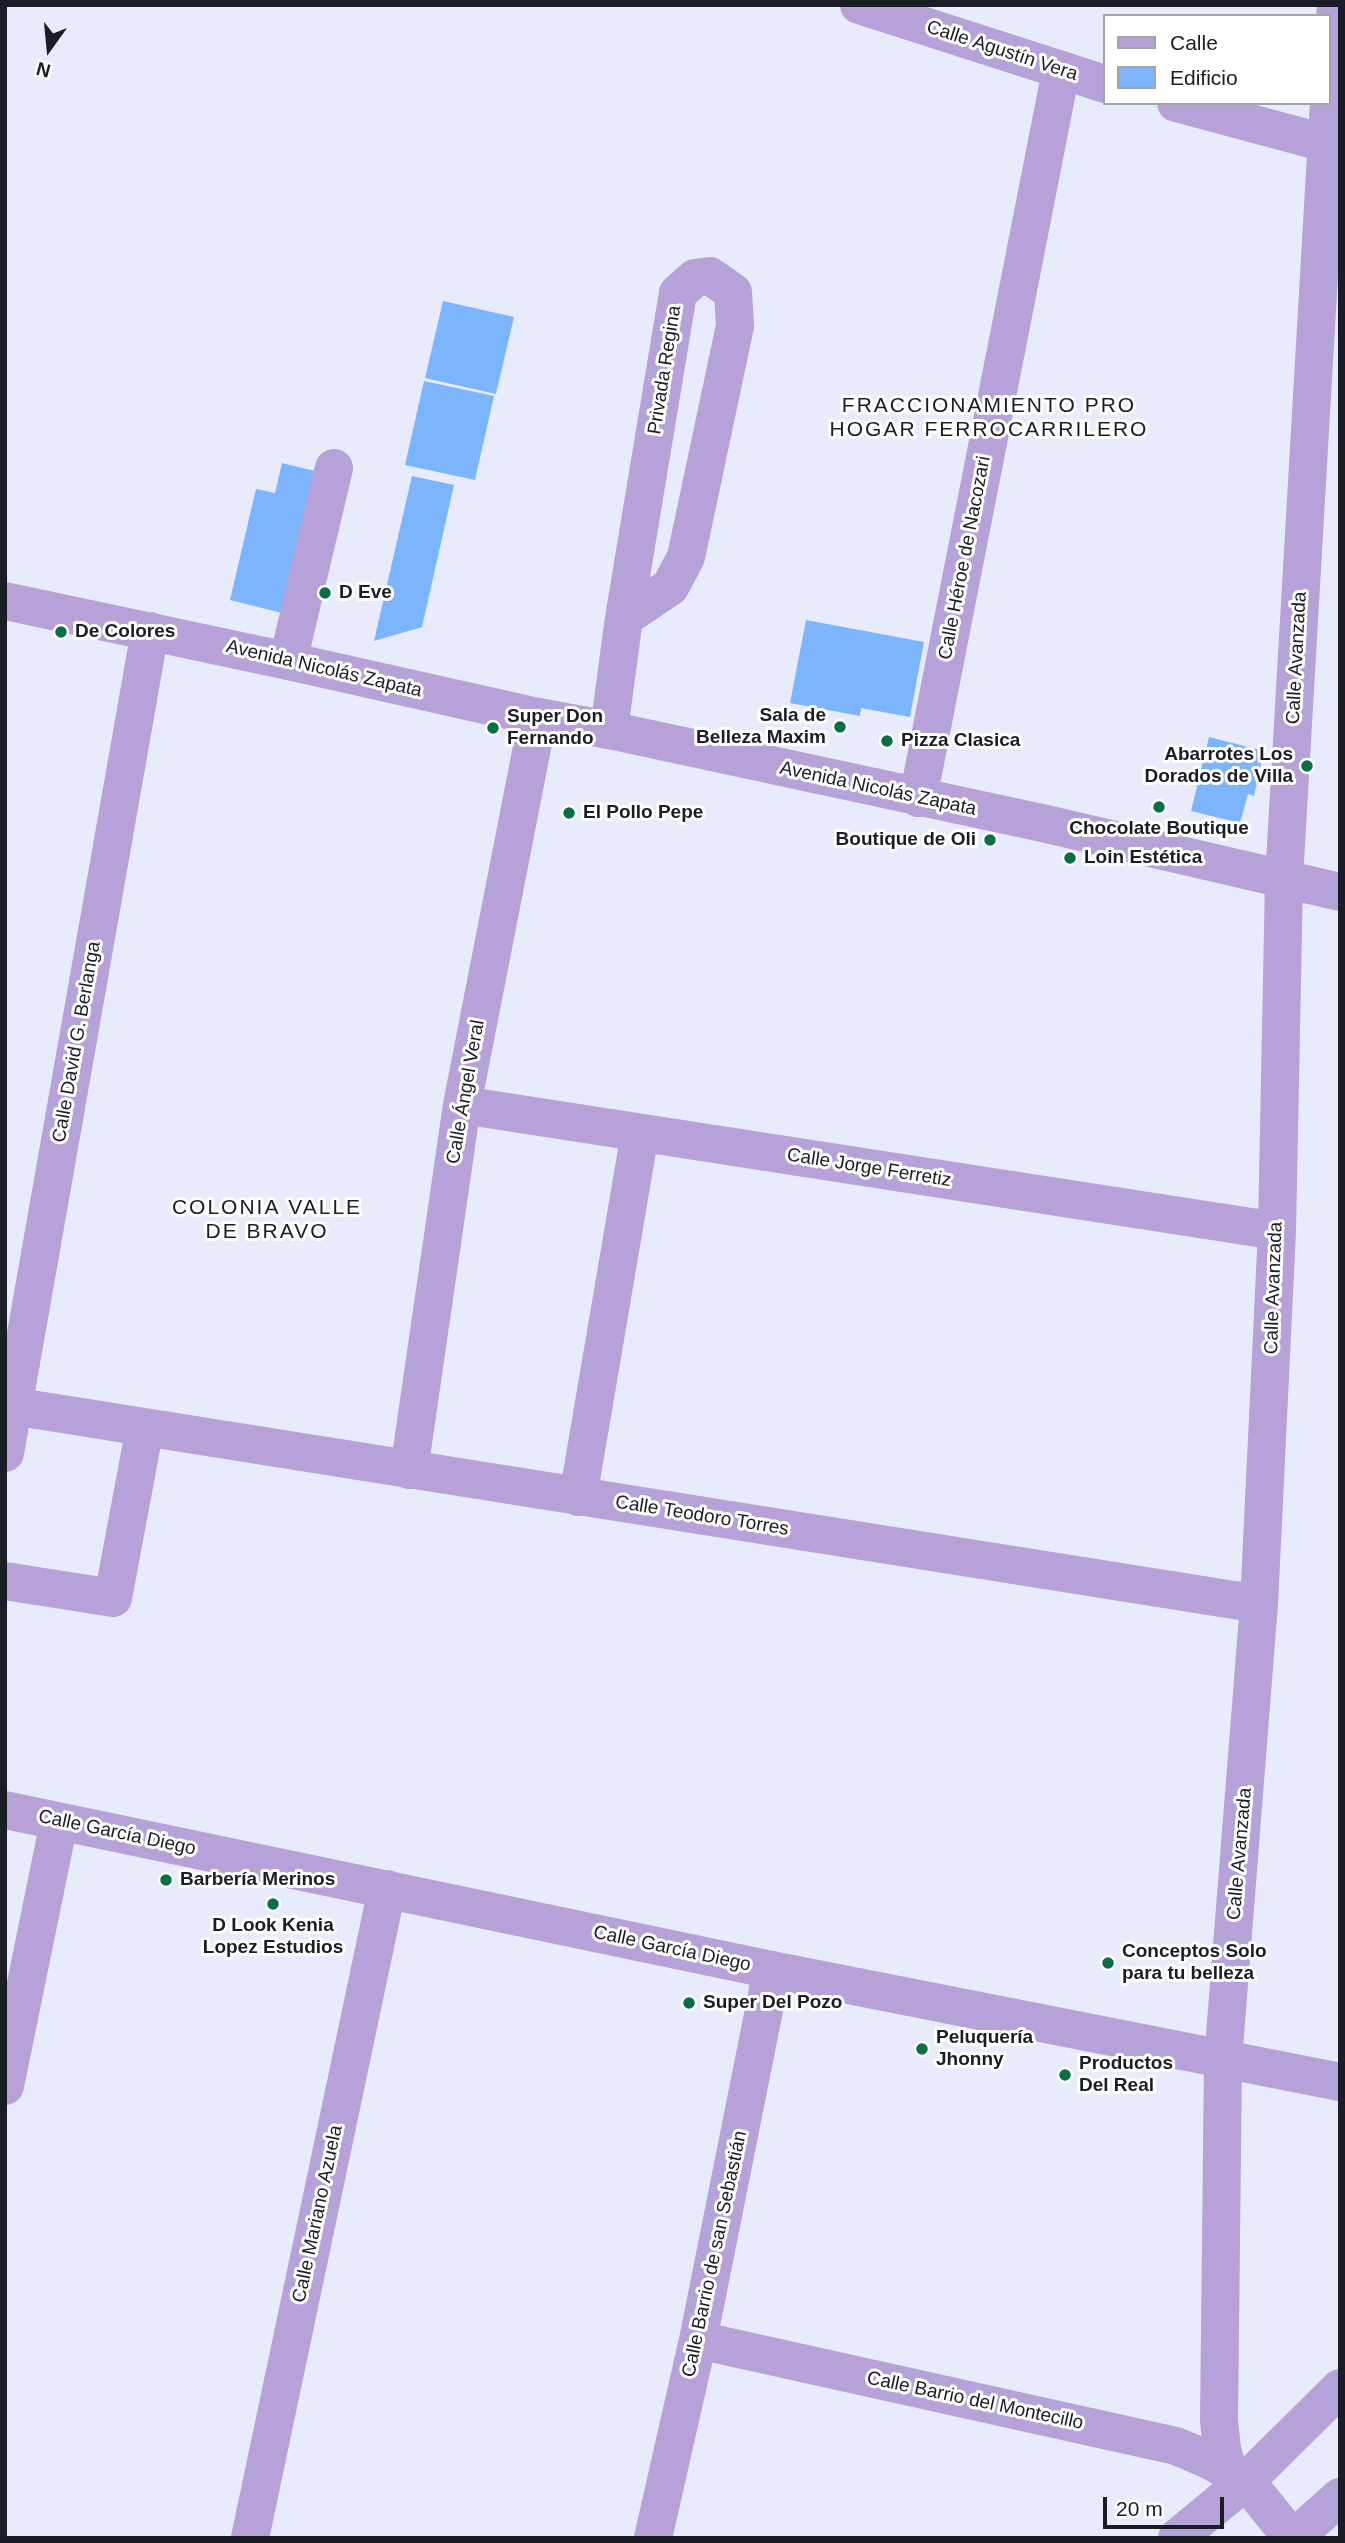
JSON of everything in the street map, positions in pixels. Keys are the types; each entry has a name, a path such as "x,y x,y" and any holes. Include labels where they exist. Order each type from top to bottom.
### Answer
{"street":[{"name":"Calle Agustín Vera","path":"859,5 1104,83"},
{"name":"Calle Avanzada","path":"1331,74 1336,5"},
{"name":"Calle Héroe de Nacozari","path":"918,798 1061,71"},
{"path":"1183,105 1333,146"},
{"name":"Calle Avanzada","path":"1237,2476 1222,2449 1219,2421 1223,2060 1259,1604 1277,1231 1284,879 1333,146 1329,105"},
{"name":"Privada Regina","path":"609,730 624,618 678,293 695,278 710,276 733,292 735,326 686,557 670,587 624,618"},
{"path":"288,661 334,468"},
{"name":"Avenida Nicolás Zapata","path":"5,601 538,718 609,730 1042,823 1340,892"},
{"name":"Calle David G. Berlanga","path":"5,1453 150,631"},
{"name":"Calle Ángel Veral","path":"409,1470 462,1105 538,718"},
{"name":"Calle Jorge Ferretiz","path":"462,1105 1277,1231"},
{"path":"578,1497 640,1133"},
{"name":"Calle Teodoro Torres","path":"12,1406 1259,1604"},
{"path":"5,1581 113,1598 145,1427"},
{"name":"Calle García Diego","path":"5,1810 772,1970 1340,2082"},
{"path":"5,2086 59,1822"},
{"name":"Calle Mariano Azuela","path":"250,2538 387,1889"},
{"name":"Calle Barrio de san Sebastián","path":"653,2538 698,2340 772,1970"},
{"name":"Calle Barrio del Montecillo","path":"698,2340 1176,2446 1237,2476"},
{"path":"1177,2538 1237,2476 1340,2388"},
{"path":"1237,2476 1293,2538 1340,2497"}],"building":[{"path":"443,301 514,317 496,394 425,378"},
{"path":"424,381 494,396 475,480 405,465"},
{"path":"282,463 319,472 286,614 230,600 256,489 275,493"},
{"path":"412,476 454,485 422,627 374,641"},
{"path":"806,620 924,642 910,717 861,708 860,716 790,703"},
{"path":"1209,737 1264,751 1254,796 1248,794 1240,823 1191,811"}],"place":[{"name":"D Eve","path":"325,593"},
{"name":"De Colores","path":"61,632"},
{"name":"Sala de Belleza Maxim","path":"840,727"},
{"name":"Super Don Fernando","path":"493,728"},
{"name":"Pizza Clasica","path":"887,741"},
{"name":"Abarrotes Los Dorados de Villa","path":"1307,766"},
{"name":"Chocolate Boutique","path":"1159,807"},
{"name":"El Pollo Pepe","path":"569,813"},
{"name":"Boutique de Oli","path":"990,840"},
{"name":"Loin Estética","path":"1070,858"},
{"name":"Barbería Merinos","path":"166,1880"},
{"name":"D Look Kenia Lopez Estudios","path":"273,1904"},
{"name":"Conceptos Solo para tu belleza","path":"1108,1963"},
{"name":"Super Del Pozo","path":"689,2003"},
{"name":"Peluquería Jhonny","path":"922,2049"},
{"name":"Productos Del Real","path":"1065,2075"}],"district":[{"name":"FRACCIONAMIENTO PRO HOGAR FERROCARRILERO","path":"989,418"},
{"name":"COLONIA VALLE DE BRAVO","path":"267,1220"}]}
